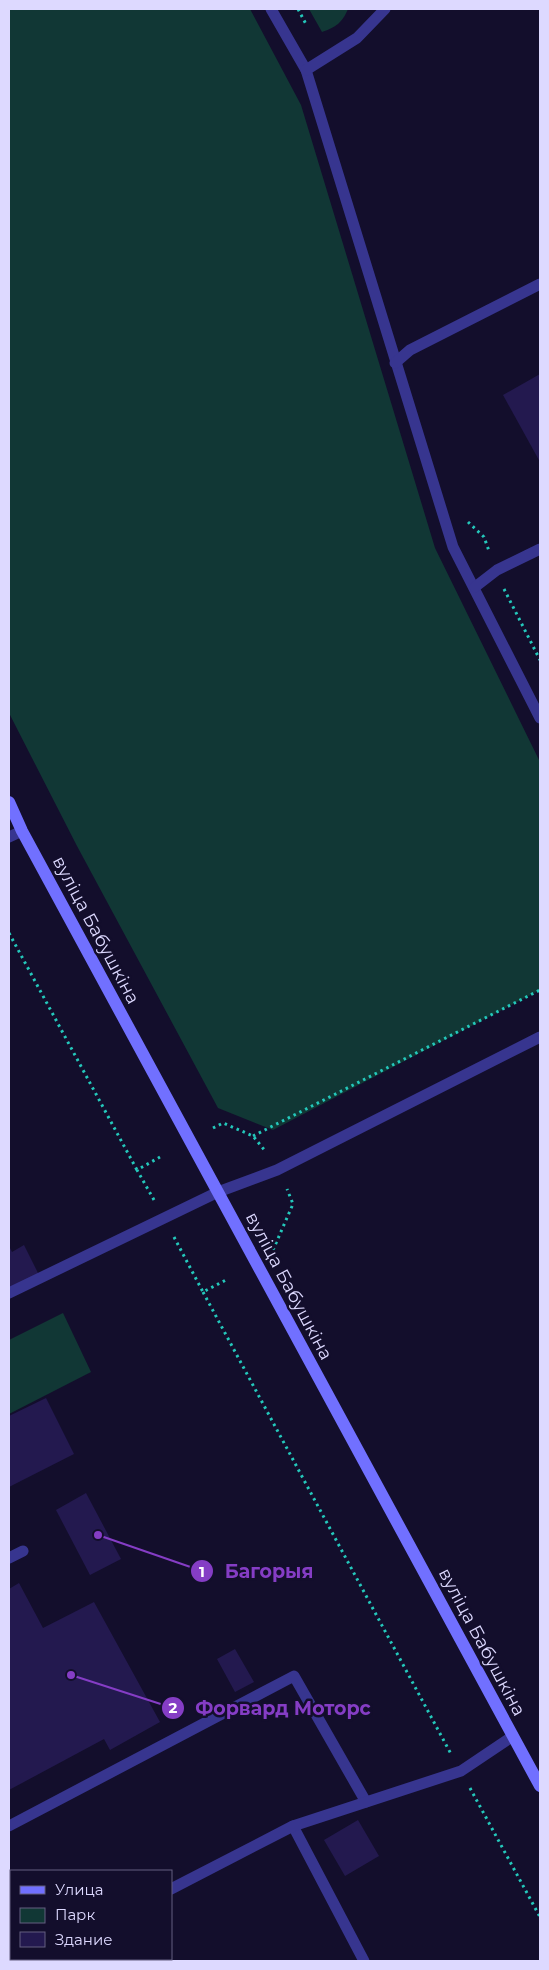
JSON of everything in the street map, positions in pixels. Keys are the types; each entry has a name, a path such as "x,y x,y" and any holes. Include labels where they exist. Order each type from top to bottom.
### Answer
{"street":[{"name":"вуліца Бабушкіна","path":"9,802 22,831 540,1786"}],"lane":[{"path":"271,9 306,70 453,547 540,718"},
{"path":"306,70 357,38 385,9"},
{"path":"395,363 410,350 540,284"},
{"path":"474,587 497,570 540,549"},
{"path":"9,837 22,831"},
{"path":"9,1293 218,1192 277,1170 540,1036"},
{"path":"9,1558 23,1551"},
{"path":"9,1826 294,1676 366,1802"},
{"path":"172,1888 293,1826 461,1771 513,1736"},
{"path":"293,1826 364,1961"}],"path":[{"path":"9,933 136,1170"},
{"path":"253,1136 540,990"},
{"path":"213,1128 223,1123 253,1136 269,1155"},
{"path":"273,1250 294,1204 287,1189"},
{"path":"203,1292 540,1916"}],"green space":[{"path":"9,9 250,9 301,105 435,548 540,762 540,990 273,1130 218,1108 77,846 9,713"},
{"path":"309,9 348,9 338,24 322,32"},
{"path":"63,1313 91,1372 9,1414 9,1340"}],"building":[{"path":"540,374 540,462 503,395"},
{"path":"24,1245 39,1275 9,1290 9,1246 12,1252"},
{"path":"46,1398 74,1454 9,1487 9,1416"},
{"path":"86,1493 121,1559 90,1575 56,1510"},
{"path":"19,1583 43,1628 94,1602 160,1722 110,1750 104,1739 9,1790 9,1589"},
{"path":"235,1649 254,1682 235,1692 217,1659"},
{"path":"358,1820 379,1856 345,1876 324,1840"},
{"path":"158,1960 159,1961 105,1961"}],"place":[{"name":"Багорыя","path":"98,1535"},
{"name":"Форвард Моторс","path":"71,1675"}]}
